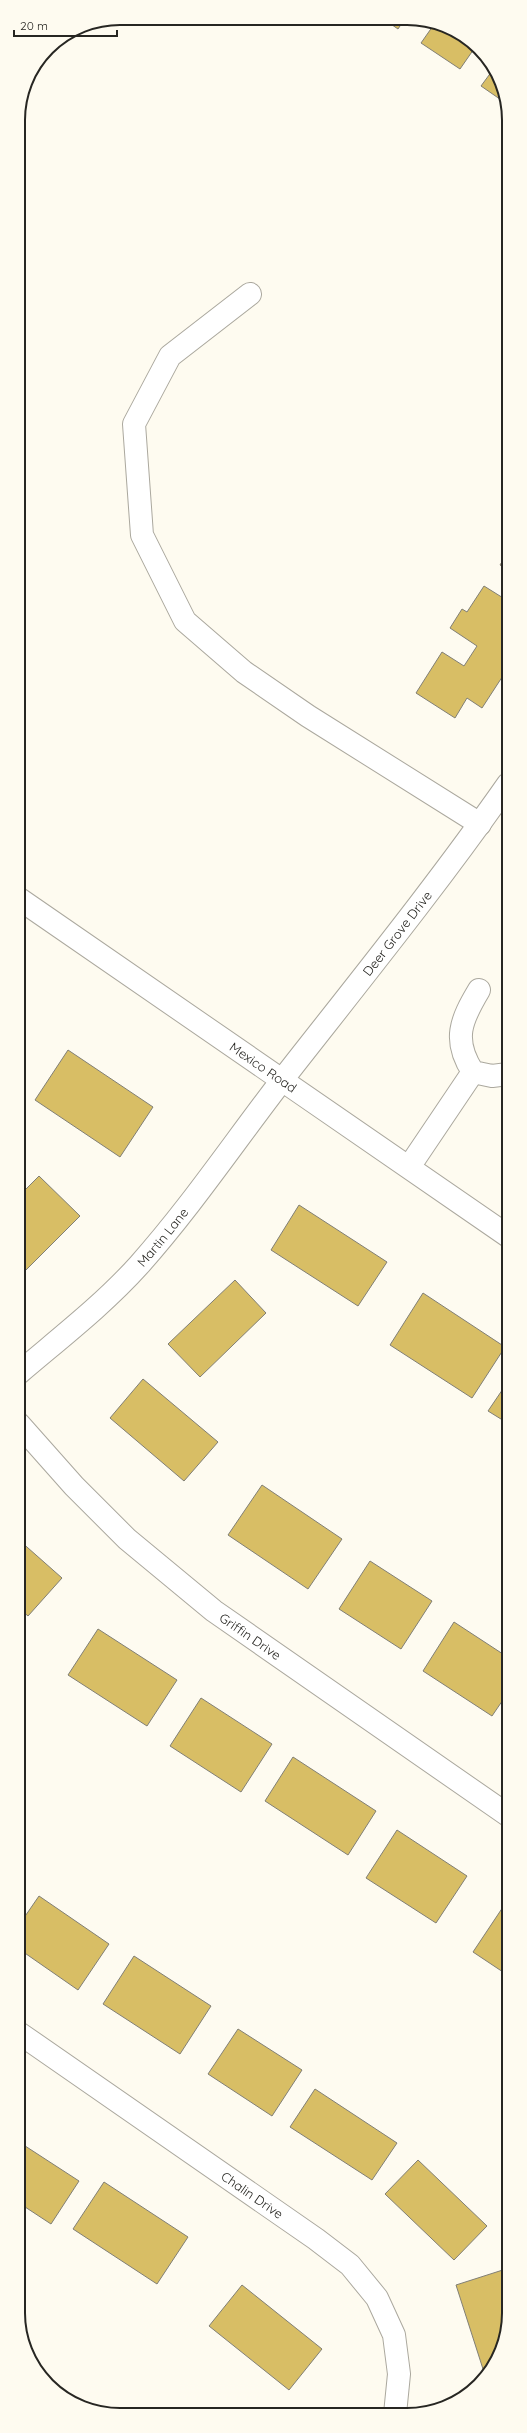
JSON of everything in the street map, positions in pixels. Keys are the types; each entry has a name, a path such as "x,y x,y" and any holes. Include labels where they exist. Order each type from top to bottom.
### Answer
{"street":[{"path":"250,294 170,356 134,424 142,535 185,621 244,672 308,716 480,824"},
{"name":"Deer Grove Drive","path":"283,1079 456,859 502,793"},
{"name":"Mexico Road","path":"25,903 283,1079 502,1232"},
{"path":"473,1072 461,1048 461,1031 464,1014 479,990"},
{"path":"473,1072 492,1076 502,1075"},
{"path":"409,1167 473,1072"},
{"name":"Martin Lane","path":"25,1368 100,1305 138,1266 184,1211 283,1079"},
{"name":"Griffin Drive","path":"25,1431 74,1486 127,1539 208,1606 502,1811"},
{"name":"Chalin Drive","path":"25,2037 316,2239 350,2265 377,2298 394,2335 399,2374 396,2408"}],"building":[{"path":"392,25 401,25 398,29"},
{"path":"431,28 443,32 460,41 472,51 460,69 421,43"},
{"path":"490,74 499,99 481,86"},
{"path":"484,586 502,597 502,677 482,708 467,698 455,718 416,693 442,652 464,666 477,646 450,628 462,609 467,612"},
{"path":"68,1050 153,1107 120,1157 35,1100"},
{"path":"39,1176 80,1216 25,1271 25,1190"},
{"path":"299,1205 387,1262 358,1306 271,1250"},
{"path":"235,1280 266,1313 200,1377 168,1344"},
{"path":"423,1293 502,1345 502,1352 472,1398 390,1345"},
{"path":"143,1379 218,1442 184,1481 110,1418"},
{"path":"502,1390 502,1420 488,1411"},
{"path":"262,1485 342,1539 308,1589 228,1535"},
{"path":"25,1545 62,1578 28,1616 25,1613"},
{"path":"370,1561 432,1601 401,1649 339,1609"},
{"path":"454,1622 502,1653 502,1701 492,1716 423,1671"},
{"path":"98,1629 177,1680 147,1726 68,1675"},
{"path":"201,1698 272,1744 241,1792 170,1746"},
{"path":"293,1757 376,1811 348,1855 265,1801"},
{"path":"397,1830 467,1876 436,1923 366,1878"},
{"path":"39,1896 109,1944 78,1990 25,1953 25,1916"},
{"path":"502,1908 502,1971 473,1952"},
{"path":"134,1956 211,2006 180,2054 103,2004"},
{"path":"238,2029 302,2070 272,2116 208,2074"},
{"path":"315,2089 397,2143 372,2180 290,2127"},
{"path":"25,2146 79,2181 51,2224 25,2207"},
{"path":"418,2160 487,2226 454,2260 385,2194"},
{"path":"104,2182 188,2237 157,2284 73,2229"},
{"path":"502,2270 502,2319 499,2337 495,2349 484,2369 483,2369 456,2285"},
{"path":"242,2285 322,2349 289,2390 209,2326"}]}
